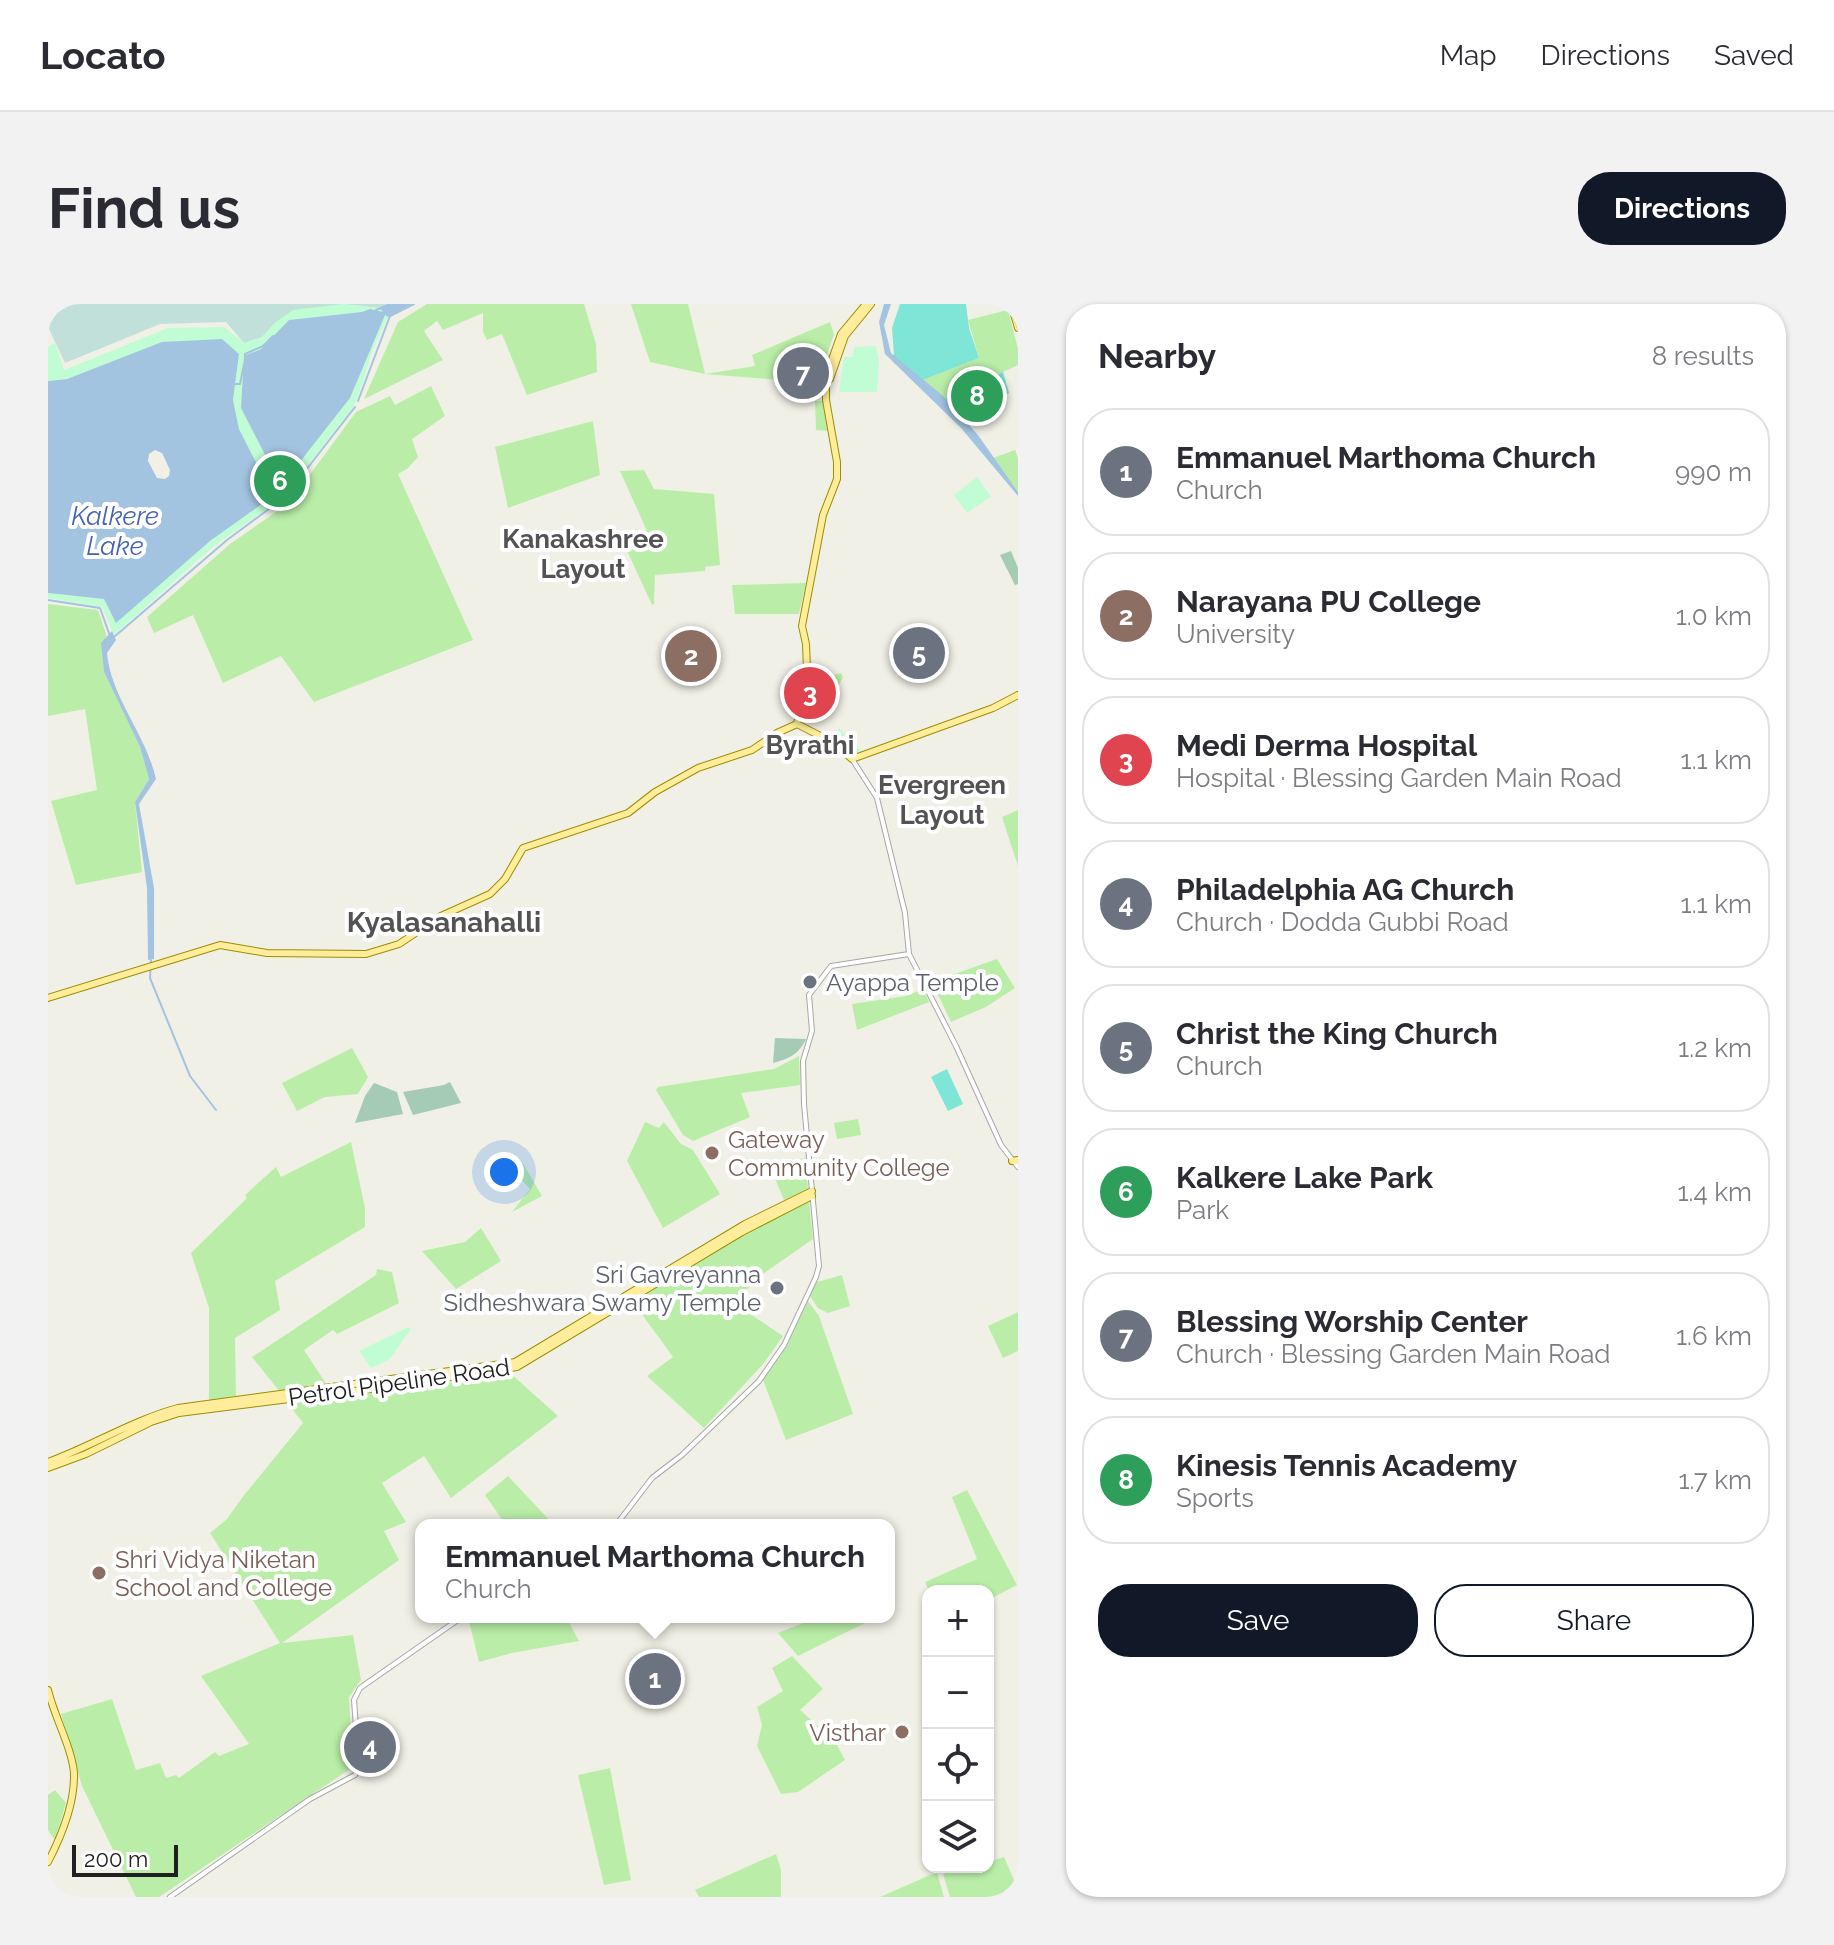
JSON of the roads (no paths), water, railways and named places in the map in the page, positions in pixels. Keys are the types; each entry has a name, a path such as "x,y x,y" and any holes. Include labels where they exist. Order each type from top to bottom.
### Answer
{"main road":[{"path":"797,724 807,669 802,626 823,515 837,479 826,382 830,379 845,336 869,304"},
{"path":"1013,304 1018,313"},
{"path":"1013,304 1018,328"},
{"path":"797,724 834,743 852,759 993,708 1018,695"},
{"path":"48,998 220,945 267,953 366,954 382,951 414,936 441,916 490,894 505,879 523,848 628,813 655,792 701,767 752,750 797,724"},
{"name":"Petrol Pipeline Road","path":"48,1465 172,1409 306,1394 511,1363 677,1269 760,1216 812,1194"},
{"path":"48,1690 74,1771 63,1829 48,1862"}],"street":[{"path":"852,759 877,798 905,913 909,954 960,1052 997,1137 1018,1167"},
{"path":"621,1519 652,1478 682,1455 759,1381 784,1345 819,1266 803,1061 812,1031 809,995 831,966 909,954"},
{"path":"170,1897 310,1799 355,1775 359,1768 354,1700 360,1688 453,1623"}],"water":[{"path":"392,304 412,304 388,317 385,315 350,398 281,486 241,408 244,356 261,349 289,320 370,309 383,312 379,308"},
{"path":"884,304 891,304 884,325 891,353 942,395 978,435 1018,496 961,428 885,354 879,322"},
{"name":"Kalkere Lake","path":"222,339 239,354 233,400 239,429 273,496 210,541 116,623 104,599 48,593 48,381 67,379 162,342","holes":["155,450 162,453 170,470 165,479 157,478 148,461 149,454"]},
{"path":"112,631 116,640 107,653 110,669 156,779 139,804 154,888 154,959 148,960 147,888 135,802 149,779 140,747 104,672 101,643"}],"waterway":[{"path":"376,310 390,304"},
{"path":"358,401 390,316 414,304"},
{"path":"245,358 245,354 263,346 273,336"},
{"path":"235,384 240,384 244,364"},
{"path":"114,637 227,540 285,497 355,407"},
{"path":"48,600 100,608 110,636"},
{"path":"151,960 150,978 190,1076 216,1110"}],"place":[{"name":"Blessing Worship Center","path":"803,373"},
{"name":"Kinesis Tennis Academy","path":"977,396"},
{"name":"Kalkere Lake Park","path":"280,481"},
{"name":"Christ the King Church","path":"919,653"},
{"name":"Narayana PU College","path":"691,656"},
{"name":"Medi Derma Hospital","path":"810,693"},
{"name":"Ayappa Temple","path":"810,982"},
{"name":"Gateway Community College","path":"712,1153"},
{"name":"Sri Gavreyanna Sidheshwara Swamy Temple","path":"777,1288"},
{"name":"Shri Vidya Niketan School and College","path":"99,1573"},
{"name":"Emmanuel Marthoma Church","path":"655,1679"},
{"name":"Visthar","path":"902,1732"},
{"name":"Philadelphia AG Church","path":"370,1747"}],"district":[{"name":"Kanakashree Layout","path":"583,554"},
{"name":"Byrathi","path":"810,745"},
{"name":"Evergreen Layout","path":"942,800"},
{"name":"Kyalasanahalli","path":"444,922"}]}
